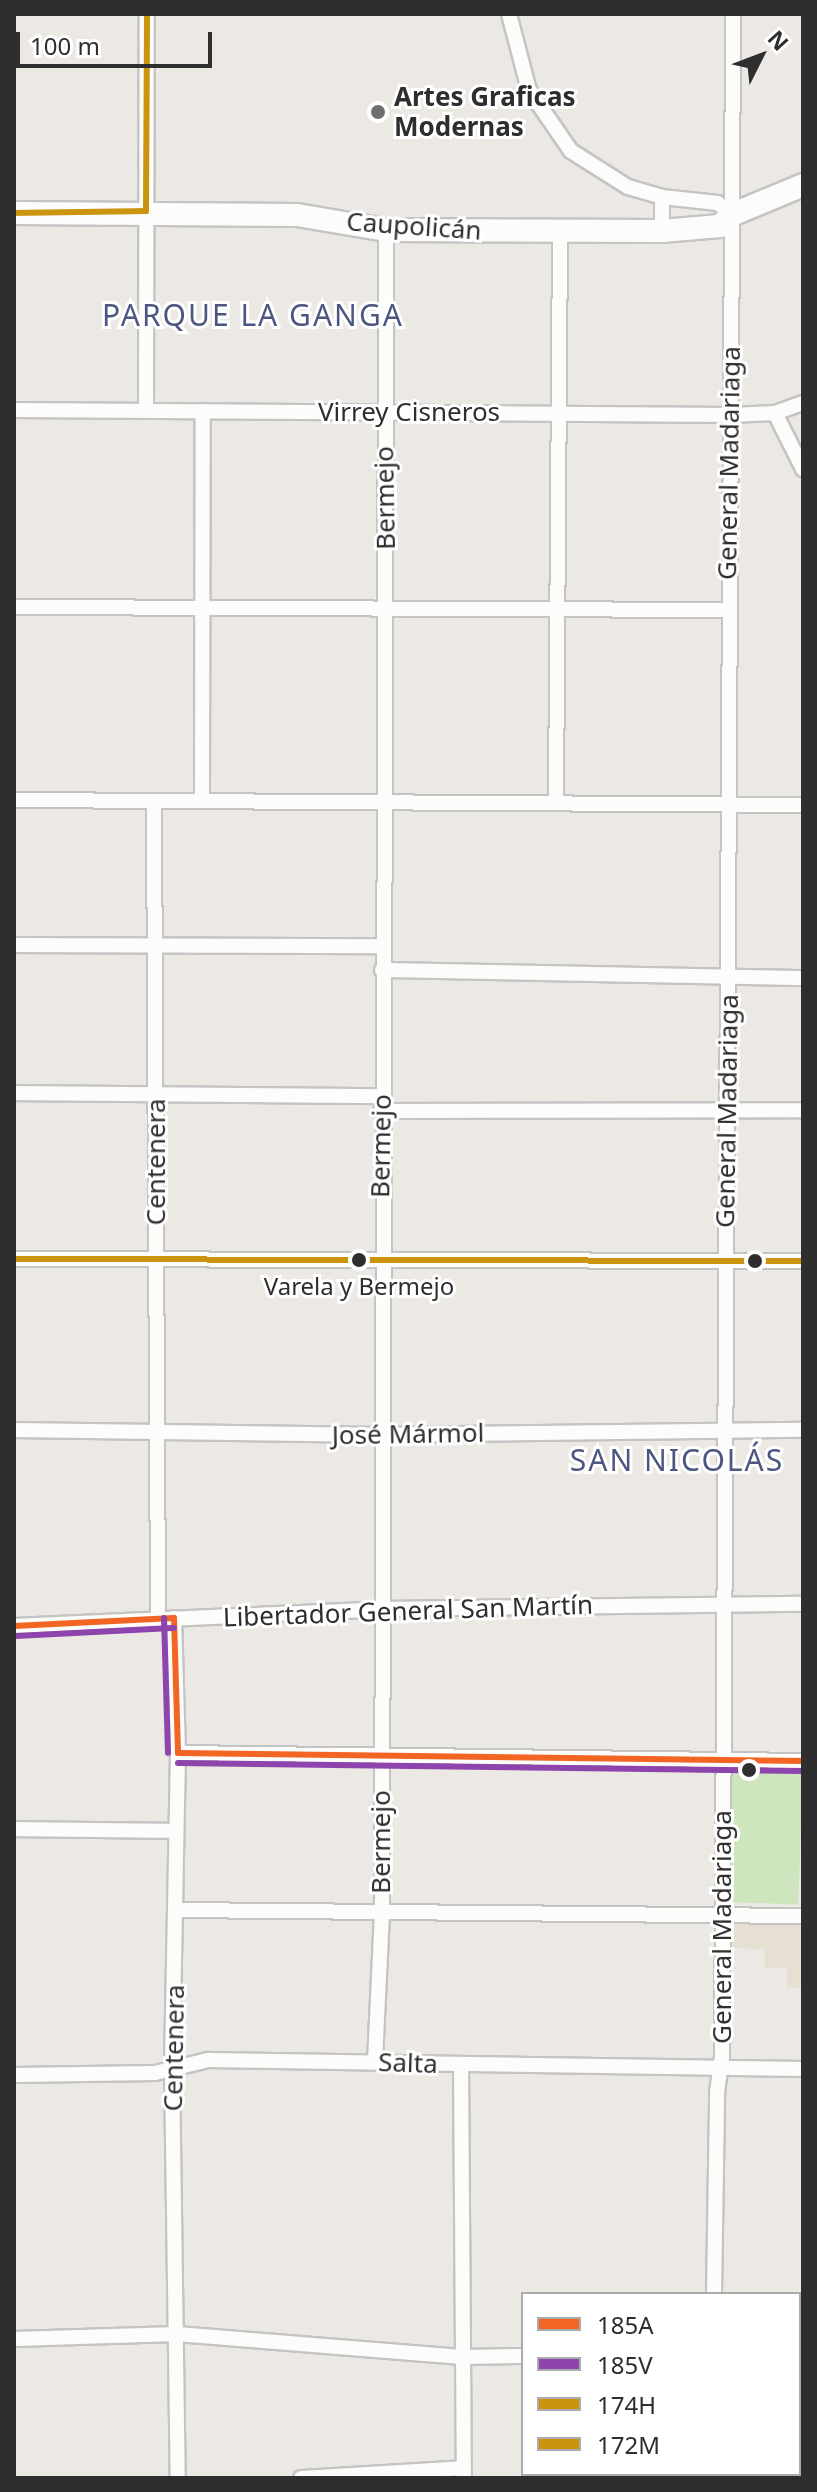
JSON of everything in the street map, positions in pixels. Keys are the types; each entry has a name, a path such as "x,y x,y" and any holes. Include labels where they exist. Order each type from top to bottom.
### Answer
{"street":[{"path":"146,410 147,14"},
{"path":"509,14 517,58 549,125 571,151 606,176 662,197 718,203 731,215"},
{"name":"General Madariaga","path":"714,2292 723,1916 729,977 726,610 731,415 733,14"},
{"name":"Caupolicán","path":"14,213 146,211 297,215 386,230 662,231 710,228 731,215 803,185"},
{"path":"662,197 662,231"},
{"name":"Bermejo","path":"375,2061 382,1913 380,1262 386,230"},
{"path":"556,802 555,413 560,233"},
{"name":"Virrey Cisneros","path":"14,410 731,415 775,413 803,403"},
{"path":"202,801 203,411"},
{"path":"775,413 803,469"},
{"path":"14,607 726,610"},
{"path":"14,800 803,805"},
{"name":"Centenera","path":"154,802 152,946 157,1093 158,1618"},
{"path":"14,945 382,946"},
{"path":"382,970 803,978"},
{"path":"14,1093 157,1093 381,1103 803,1110"},
{"path":"14,1259 803,1261"},
{"name":"José Mármol","path":"14,1430 380,1435 803,1430"},
{"name":"Libertador General San Martín","path":"14,1626 382,1609 803,1604"},
{"name":"Centenera","path":"174,1618 178,1753 172,2068 178,2478"},
{"path":"178,1753 803,1761"},
{"path":"14,1829 176,1831"},
{"path":"176,1910 803,1916"},
{"name":"Salta","path":"14,2075 155,2073 208,2060 803,2069"},
{"path":"305,2478 464,2473 461,2064"},
{"path":"14,2339 177,2334 465,2357 521,2356"}],"shaded area":[{"path":"733,1923 803,1923 803,1988 787,1988 787,1968 765,1968 765,1949 727,1948"}],"green space":[{"path":"729,1769 803,1772 798,1905 724,1902"}],"transit line":[{"name":"172M","path":"14,213 146,211 147,14"},
{"name":"174H","path":"14,1259 803,1261"},
{"name":"185V","path":"164,1618 168,1753"},
{"name":"185A","path":"174,1618 178,1753"},
{"name":"185A","path":"14,1626 174,1618"},
{"name":"185V","path":"14,1636 174,1628"},
{"name":"185A","path":"178,1753 803,1761"},
{"name":"185V","path":"178,1763 803,1771"}],"place":[{"name":"Artes Graficas Modernas","path":"378,112"},
{"name":"Varela y Bermejo","path":"359,1260"}],"district":[{"name":"PARQUE LA GANGA","path":"253,315"},
{"name":"SAN NICOLÁS","path":"677,1460"}]}
